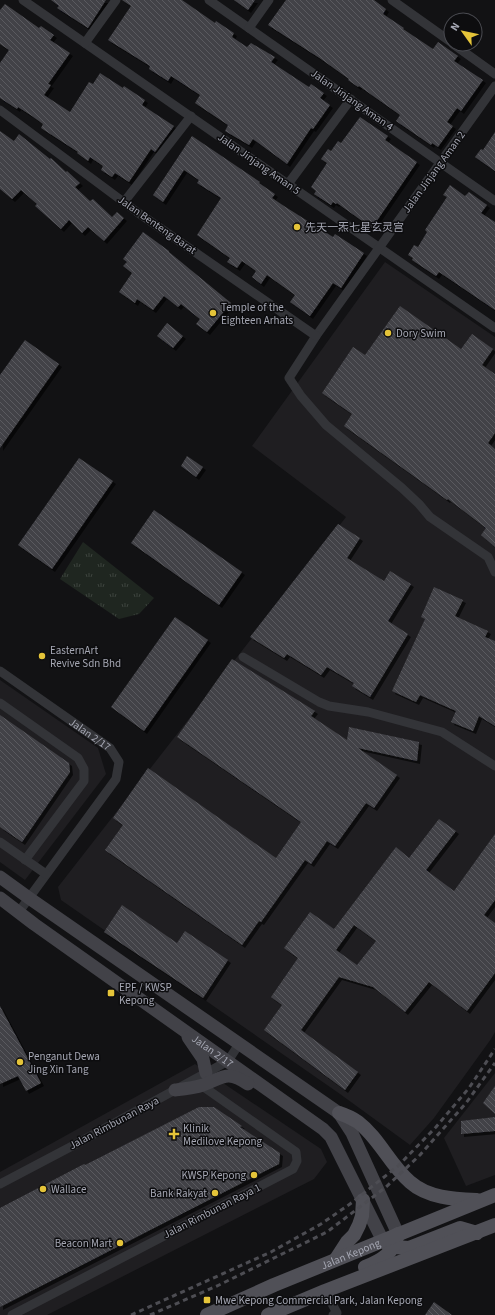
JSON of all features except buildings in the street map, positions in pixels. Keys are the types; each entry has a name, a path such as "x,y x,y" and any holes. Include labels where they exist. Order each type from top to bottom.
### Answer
{"main road":[{"path":"339,1112 358,1122 368,1132 394,1166 411,1183 425,1191 453,1199 482,1200"},
{"name":"Jalan Kepong","path":"207,1315 336,1259 391,1241 495,1194"},
{"path":"336,1259 347,1242 354,1235 359,1225 362,1216 363,1200"},
{"path":"268,1315 325,1291 495,1225"},
{"path":"259,1315 288,1296 374,1263 383,1258 391,1241 409,1248 460,1228 477,1233"}],"street":[{"name":"Jalan Jinjang Aman 5","path":"23,0 495,328"},
{"path":"85,43 116,0"},
{"name":"Jalan Jinjang Aman 4","path":"209,0 495,201"},
{"path":"249,28 269,0"},
{"path":"392,0 443,37"},
{"path":"464,52 495,74"},
{"name":"Jalan Jinjang Aman 2","path":"495,86 316,336 289,378 301,396 326,425 402,488 430,517 488,557 495,572"},
{"path":"288,184 351,99"},
{"name":"Jalan Benteng Barat","path":"0,110 124,202 316,336"},
{"path":"124,202 191,116"},
{"path":"243,657 319,702 329,706 368,712 442,732 495,766"},
{"name":"Jalan 2/17","path":"0,671 110,748 118,762 116,779 28,898"},
{"path":"0,703 78,758 84,769 84,781 25,860"},
{"path":"0,842 46,874"},
{"name":"Jalan 2/17","path":"0,877 28,898 339,1112 352,1132 391,1241"},
{"name":"Jalan 2/17","path":"0,898 18,913 323,1129 331,1137 363,1200 391,1241"},
{"path":"18,913 28,898"},
{"path":"182,1028 203,1059 206,1073"},
{"path":"228,1061 240,1044"},
{"name":"Jalan Rimbunan Raya","path":"0,1184 228,1061"},
{"path":"175,1090 201,1085 227,1075 238,1077 256,1090 269,1091"},
{"name":"Jalan Rimbunan Raya 1","path":"12,1315 294,1169 297,1161 296,1152 201,1085"},
{"path":"325,1291 337,1314 333,1315"}],"shaded area":[{"path":"385,262 495,337 495,1032 434,1118 410,1145 340,1094 61,900 58,887 346,517 252,446"},
{"path":"0,680 98,748 106,774 25,880 0,862"},
{"path":"195,1064 321,1149 327,1162 314,1179 47,1315 0,1315 0,1172"},
{"path":"495,1073 495,1175 466,1186 444,1138"}],"green space":[{"path":"83,542 154,598 139,614 119,619 60,579"}],"railway":[{"path":"131,1315 271,1252 321,1224 350,1204 398,1166 436,1127 469,1088 495,1049"},
{"path":"150,1315 217,1286 327,1232 386,1187 420,1155 466,1103 495,1063"}],"place":[{"name":"先天一炁七星玄灵宫","path":"297,227"},
{"name":"Temple of the Eighteen Arhats","path":"213,313"},
{"name":"Dory Swim","path":"388,333"},
{"name":"EasternArt Revive Sdn Bhd","path":"42,656"},
{"name":"EPF / KWSP Kepong","path":"111,993"},
{"name":"Penganut Dewa Jing Xin Tang","path":"20,1062"},
{"name":"Klinik Medilove Kepong","path":"174,1134"},
{"name":"KWSP Kepong","path":"254,1175"},
{"name":"Wallace","path":"43,1189"},
{"name":"Bank Rakyat","path":"215,1193"},
{"name":"Beacon Mart","path":"120,1243"},
{"name":"Mwe Kepong Commercial Park, Jalan Kepong","path":"207,1300"}]}
